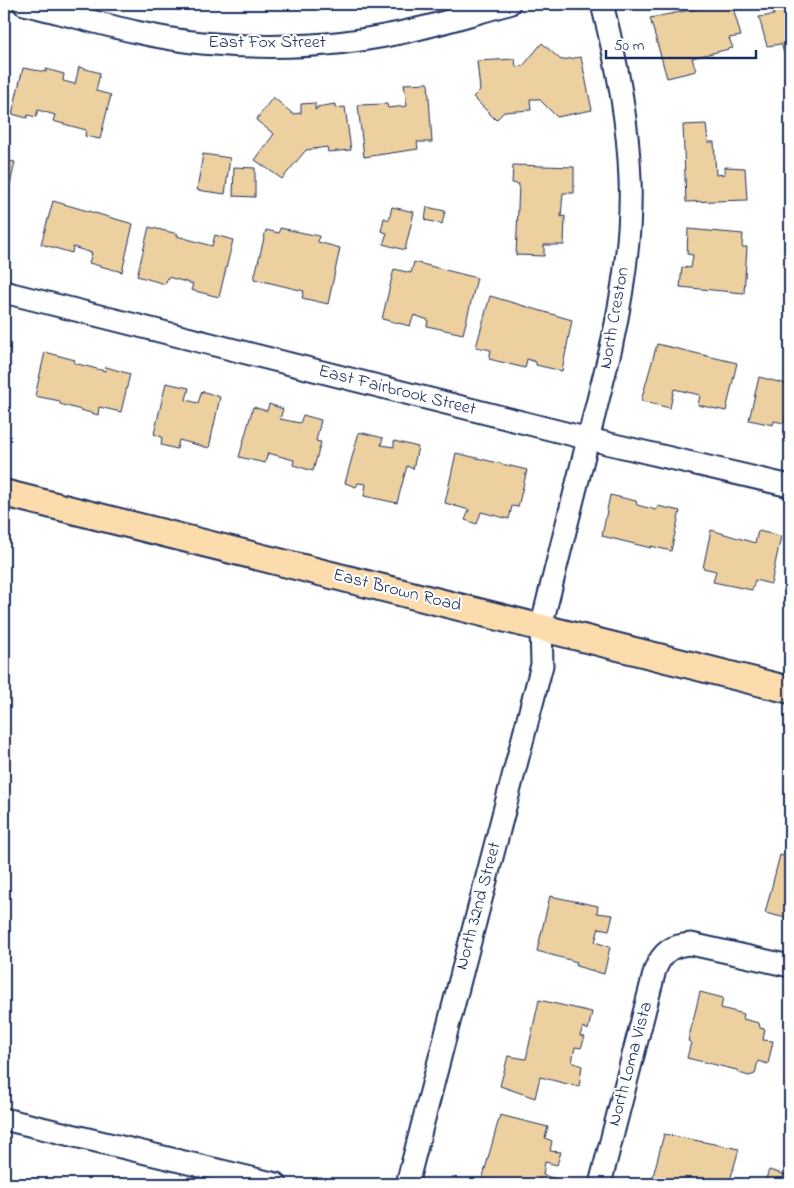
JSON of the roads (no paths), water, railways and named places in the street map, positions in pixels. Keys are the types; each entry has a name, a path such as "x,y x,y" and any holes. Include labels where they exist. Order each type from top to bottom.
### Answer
{"main road":[{"name":"East Brown Road","path":"4,493 790,690"}],"street":[{"name":"East Fox Street","path":"24,4 163,38 202,43 275,46 319,44 380,37 509,4"},
{"name":"North Creston","path":"541,627 611,348 620,306 629,224 630,181 624,108 616,57 602,4"},
{"name":"East Fairbrook Street","path":"4,292 589,439 790,486"},
{"name":"North 32nd Street","path":"407,1184 542,665 541,627"},
{"name":"North Loma Vista","path":"600,1184 655,970 664,953 680,945 697,945 790,966"},
{"path":"4,1119 276,1184"}]}
